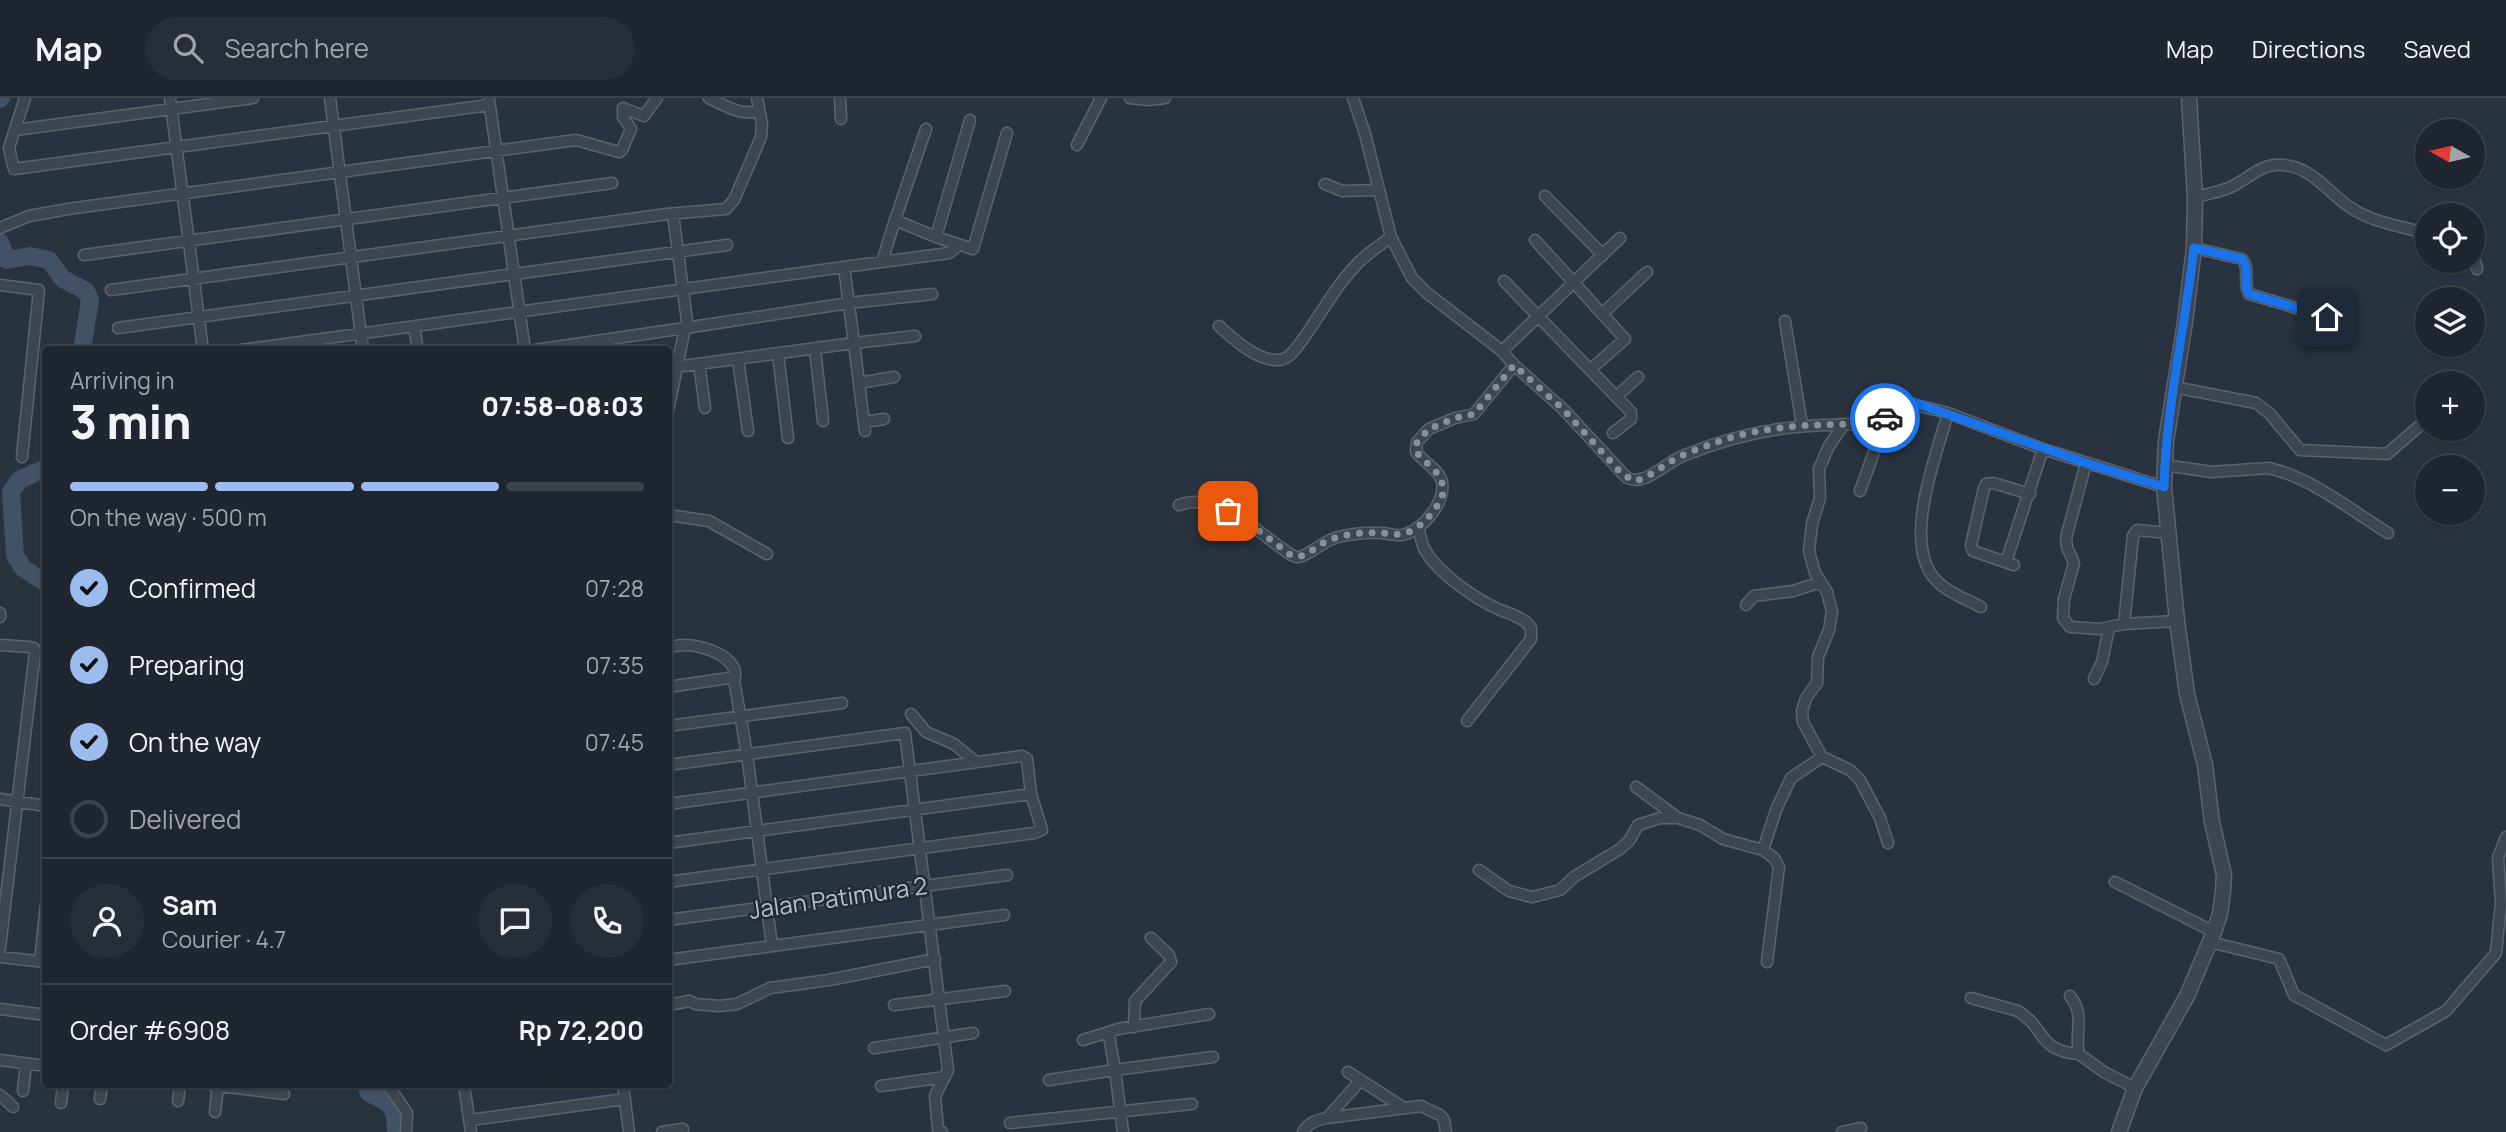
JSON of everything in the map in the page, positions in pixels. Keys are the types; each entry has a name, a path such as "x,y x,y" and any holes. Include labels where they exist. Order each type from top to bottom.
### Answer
{"street":[{"path":"25,98 9,148 14,169 489,102 525,346"},
{"path":"15,130 171,103 253,98"},
{"path":"330,98 362,346"},
{"path":"0,228 42,213 576,140 621,152 631,129 623,117 623,108 644,116 657,98"},
{"path":"709,98 746,114 759,110"},
{"path":"111,290 726,209 734,201 761,137 757,98"},
{"path":"840,98 841,119"},
{"path":"1077,145 1101,98"},
{"path":"1130,98 1165,98"},
{"path":"1353,98 1391,237 1407,270 1419,286 1502,351 1563,409 1622,474 1632,480 1645,478 1678,457 1719,441 1763,430 1802,425 1877,424 1898,404 1904,402 1948,413 2043,449 2164,487"},
{"path":"2119,1132 2130,1086 2188,996 2220,914 2224,875 2205,765 2187,694 2164,487 2173,466 2174,387 2194,248 2195,197 2189,98"},
{"path":"171,103 203,346"},
{"path":"936,237 970,120"},
{"path":"882,262 926,129"},
{"path":"895,220 973,249 1007,133"},
{"path":"2195,197 2228,189 2266,167 2281,165 2299,168 2320,180 2345,204 2364,215 2415,230"},
{"path":"84,255 612,183"},
{"path":"1325,184 1342,191 1378,190"},
{"path":"1545,196 1603,255"},
{"path":"673,214 687,321 673,368 915,335"},
{"path":"1219,326 1251,352 1269,359 1287,358 1345,277 1361,260 1391,237"},
{"path":"1502,351 1620,238"},
{"path":"1535,240 1625,341 1591,369"},
{"path":"118,328 727,245"},
{"path":"271,346 950,253 959,245"},
{"path":"2194,248 2242,259 2247,269 2245,285 2249,294 2327,317"},
{"path":"844,267 865,426 884,419"},
{"path":"1602,314 1647,272"},
{"path":"1504,281 1617,396 1633,416 1613,433"},
{"path":"0,285 39,290 22,457"},
{"path":"562,346 849,303 932,294"},
{"path":"1785,321 1802,425"},
{"path":"414,327 417,346"},
{"path":"815,349 823,421"},
{"path":"778,354 788,438"},
{"path":"738,359 748,431"},
{"path":"699,364 705,408"},
{"path":"1179,505 1195,502 1238,515 1292,556 1300,558 1305,557 1315,546 1335,538 1379,533 1402,535 1418,527 1439,504 1444,490 1440,476 1416,452 1417,442 1429,429 1455,418 1474,414 1514,365"},
{"path":"859,383 894,377"},
{"path":"1617,396 1638,377"},
{"path":"2174,387 2256,403 2270,414 2300,450 2387,454 2415,430"},
{"path":"1948,413 1921,515 1922,556 1936,581 1981,607"},
{"path":"1844,424 1829,446 1819,469 1820,498 1812,524 1809,551 1815,573 1831,601 1830,623 1818,657 1817,683 1806,698 1802,711 1803,722 1822,757 1850,770 1860,780 1880,818 1888,843"},
{"path":"1860,491 1878,441 1877,424"},
{"path":"2030,494 1993,483 1986,484 1971,545 1973,551 2010,564 2043,449"},
{"path":"2086,463 2066,538 2074,563 2064,599 2063,618 2070,627 2081,629 2177,621"},
{"path":"2173,466 2212,471 2269,468 2278,470 2309,484 2388,533"},
{"path":"672,516 709,521 767,554"},
{"path":"1418,527 1423,547 1435,564 1466,590 1495,608 1524,621 1532,634 1467,721"},
{"path":"2124,624 2133,536 2141,529 2168,533"},
{"path":"1745,605 1754,597 1793,591 1821,582"},
{"path":"2094,679 2102,662 2109,628"},
{"path":"0,645 30,647 34,648 35,652 0,948"},
{"path":"672,647 687,645 724,657 735,668 737,674 734,680 747,754 772,946"},
{"path":"672,686 729,678 734,680"},
{"path":"672,726 842,702"},
{"path":"911,715 926,732 954,744 976,762"},
{"path":"672,764 905,733 948,1070 936,1096 938,1129 942,1132"},
{"path":"672,803 1026,756 1031,794 1042,830 672,881"},
{"path":"1763,850 1776,810 1791,778 1822,757"},
{"path":"1636,787 1678,818 1699,825 1723,839 1763,850 1774,858 1779,867 1767,962"},
{"path":"672,842 1031,794"},
{"path":"0,799 42,805"},
{"path":"1479,870 1509,891 1532,897 1559,890 1574,877 1620,849 1629,841 1638,825 1660,818 1678,818"},
{"path":"2115,882 2212,937 2279,959 2294,995 2386,1045 2446,1011 2496,953 2501,903 2498,858 2506,837"},
{"name":"Jalan Patimura 2","path":"672,919 1007,875"},
{"path":"672,959 1004,915"},
{"path":"1134,1027 1135,1001 1171,962 1168,955 1151,938"},
{"path":"0,957 42,962"},
{"path":"672,1004 690,1001 695,1004 719,1006 737,1004 770,988 829,980 935,959"},
{"path":"894,1005 1005,991"},
{"path":"2070,996 2080,1026 2079,1054"},
{"path":"1971,998 2024,1014 2048,1045 2065,1053 2079,1054 2130,1086"},
{"path":"0,1009 42,1014"},
{"path":"1083,1040 1112,1031 1209,1014"},
{"path":"1112,1031 1109,1036 1123,1132"},
{"path":"874,1048 973,1032"},
{"path":"1049,1080 1213,1057"},
{"path":"0,1060 42,1066"},
{"path":"23,1091 26,1064"},
{"path":"1348,1072 1404,1108"},
{"path":"881,1086 945,1077"},
{"path":"1327,1118 1361,1080"},
{"path":"61,1103 63,1088"},
{"path":"100,1099 102,1088"},
{"path":"178,1101 180,1088"},
{"path":"215,1112 218,1088"},
{"path":"234,1088 284,1094"},
{"path":"390,1088 408,1113 406,1132"},
{"path":"465,1088 471,1126 625,1099"},
{"path":"623,1088 629,1132"},
{"path":"0,1095 13,1107"},
{"path":"1010,1123 1192,1104"},
{"path":"1303,1132 1306,1126 1314,1121 1327,1118 1426,1107 1444,1120 1446,1132"},
{"path":"1842,1132 1861,1128"},
{"path":"662,1132 683,1129"}],"waterway":[{"path":"0,242 7,260 30,256 49,260 63,279 86,291 90,300 83,346"},
{"path":"42,470 19,480 11,492 15,555 23,568 42,580"},
{"path":"367,1088 369,1093 391,1107 395,1116 396,1132"}],"way so far":[{"path":"1228,511 1238,515 1292,556 1300,558 1305,557 1315,546 1335,538 1368,533 1407,533 1424,522 1439,504 1444,490 1440,476 1416,452 1417,442 1429,429 1455,418 1474,414 1514,365 1563,409 1622,474 1635,481 1645,478 1678,457 1719,441 1753,432 1802,425 1877,424 1885,418"}],"route":[{"path":"1885,418 1898,404 1913,402 2043,449 2164,487 2166,441 2194,248 2242,259 2247,269 2245,285 2249,294 2327,317"}]}
